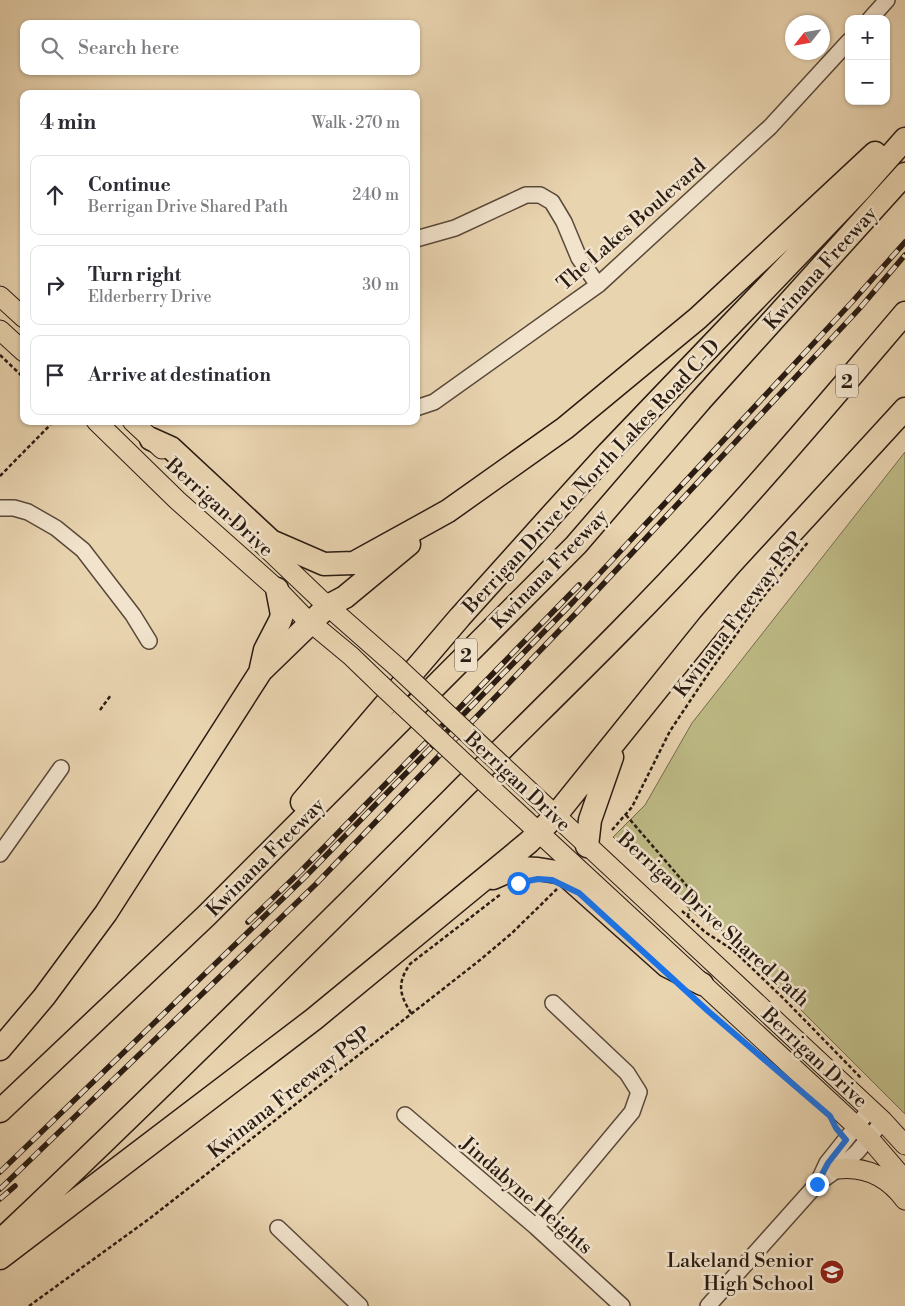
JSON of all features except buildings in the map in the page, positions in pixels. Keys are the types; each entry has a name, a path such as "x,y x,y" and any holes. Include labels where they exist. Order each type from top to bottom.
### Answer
{"highway":[{"path":"0,1049 44,997 106,913 261,671 328,606 345,597 448,511 565,428 698,318 905,124"},
{"name":"Berrigan Drive to North Lakes Road C-D","path":"252,870 308,794 460,617 608,453 859,191 905,139"},
{"name":"Kwinana Freeway","path":"0,1111 207,915 576,545 700,401 905,174"},
{"name":"2","path":"0,1241 343,908 607,644 707,540 790,448 905,313"},
{"path":"790,448 814,432 905,332"},
{"path":"0,1258 314,1018 528,842 556,815 709,625 748,580 905,409"},
{"path":"151,439 171,448 271,541 324,564 354,563 448,511"},
{"path":"261,671 265,650 282,615 277,589"},
{"path":"587,846 590,820 605,772 620,737"},
{"path":"478,884 516,868 563,873 667,966 702,984"}],"main road":[{"path":"0,296 20,313"},
{"path":"0,330 20,348"},
{"name":"Berrigan Drive","path":"100,425 177,500 277,589 863,1132 905,1180"},
{"name":"Berrigan Drive","path":"136,425 328,606 396,666 877,1115 905,1145"},
{"path":"838,1169 861,1169 878,1175 888,1181 905,1200"}],"street":[{"path":"874,15 887,0"},
{"name":"The Lakes Boulevard","path":"420,407 434,402 598,285 770,127 845,46"},
{"path":"420,237 455,228 526,195 540,195 552,202 564,222 579,258 598,285"},
{"path":"0,508 14,508 28,512 56,528 83,550 133,615 149,641"},
{"path":"0,854 61,768"},
{"path":"536,1227 632,1112 639,1092 627,1073 553,1003"},
{"name":"Jindabyne Heights","path":"405,1115 536,1227 622,1306"},
{"path":"817,1184 828,1163 863,1132 877,1115"},
{"path":"708,1306 817,1184 857,1152 863,1132"},
{"path":"278,1228 360,1306"}],"path":[{"path":"0,355 20,374"},
{"path":"0,476 50,425"},
{"name":"Kwinana Freeway PSP","path":"612,830 632,808 670,731 704,680 759,602 814,534"},
{"path":"100,710 111,695"},
{"path":"626,815 692,894 693,906 687,916"},
{"name":"Kwinana Freeway PSP","path":"29,1306 149,1219 480,960 512,933 557,889"},
{"path":"411,1013 403,1001 401,989 402,979 410,964 503,893"},
{"name":"Berrigan Drive Shared Path","path":"680,909 705,932 733,950 786,1000 864,1081"}],"shaded area":[{"path":"905,452 905,1114 721,930 700,919 613,837 645,805 692,723"}],"railway":[{"path":"0,1172 305,877 574,601 852,302 905,242"},
{"path":"0,1189 316,884 580,609 860,308 905,255"},
{"path":"248,922 300,872 579,585"},
{"path":"0,1199 15,1186"}],"place":[{"name":"Lakeland Senior High School","path":"832,1272"}],"route":[{"path":"518,883 538,879 552,880 568,886 579,893 708,1011 830,1116 836,1128 846,1140 828,1163 817,1184"}]}
